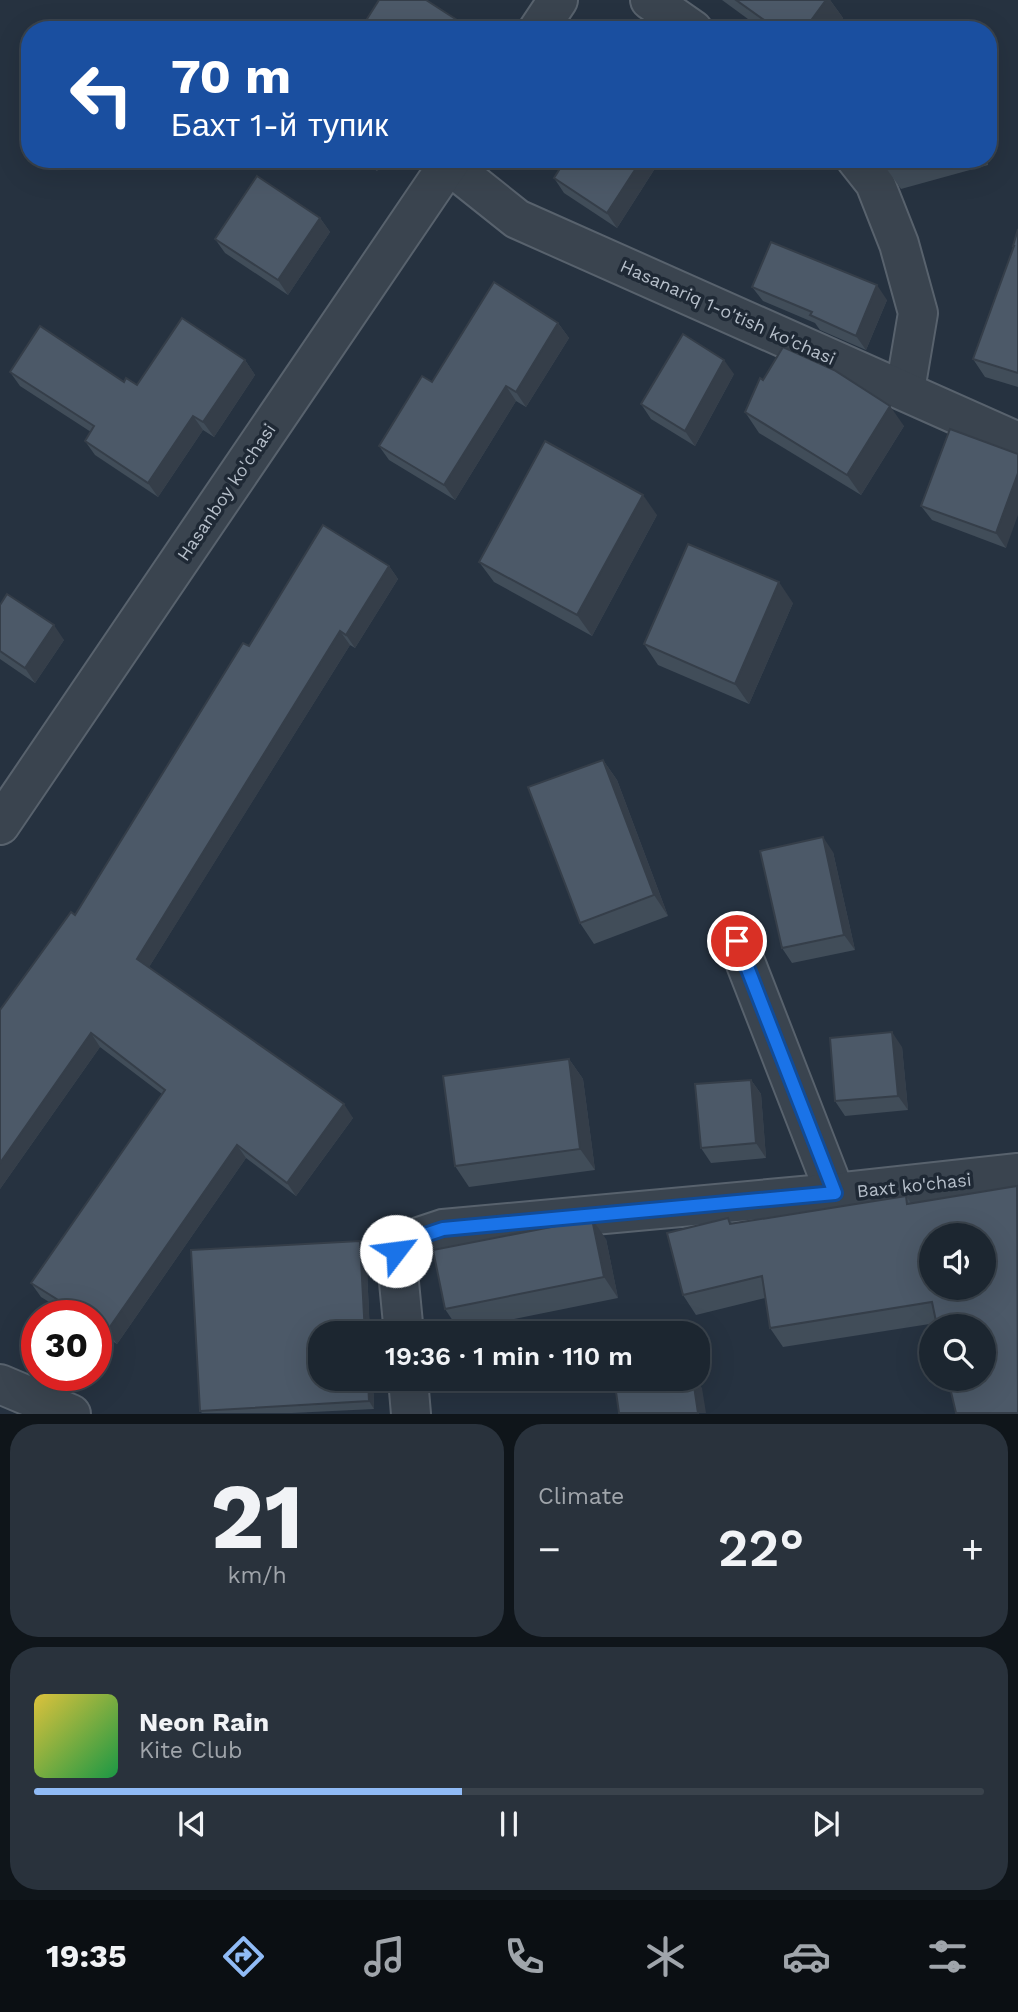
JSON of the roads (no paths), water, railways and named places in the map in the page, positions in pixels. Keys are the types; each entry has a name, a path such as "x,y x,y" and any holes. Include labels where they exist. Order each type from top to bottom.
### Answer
{"street":[{"path":"544,21 558,0"},
{"path":"650,0 680,21"},
{"name":"Hasanboy ko'chasi","path":"0,825 446,168"},
{"name":"Hasanariq 1-o'tish ko'chasi","path":"457,168 517,219 1018,442"},
{"path":"863,168 875,183 899,244 918,313 905,390"},
{"path":"737,941 835,1193"},
{"name":"Baxt ko'chasi","path":"403,1321 396,1251 404,1242 443,1229 835,1193 1018,1173"},
{"path":"0,1384 71,1413"},
{"path":"409,1391 411,1413"}]}
